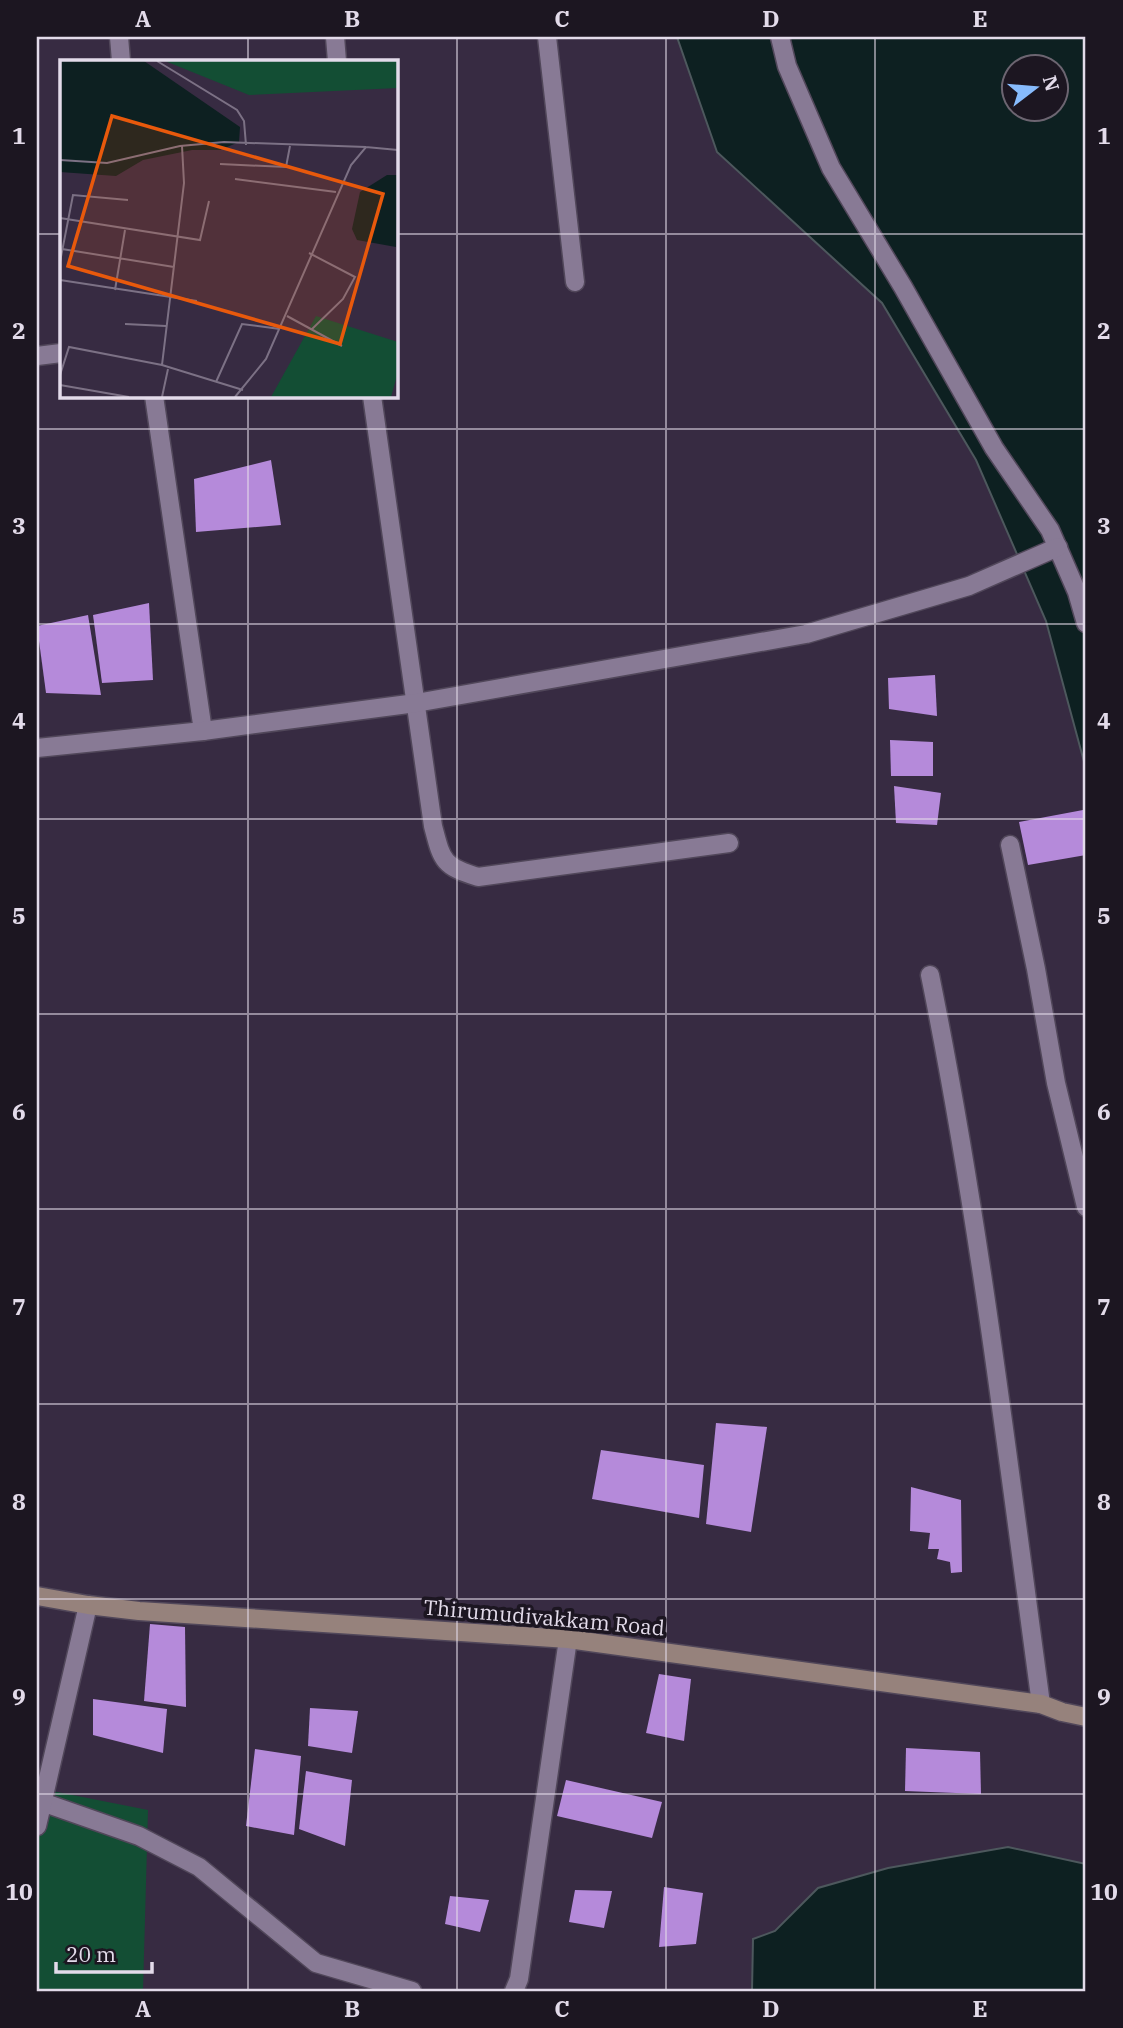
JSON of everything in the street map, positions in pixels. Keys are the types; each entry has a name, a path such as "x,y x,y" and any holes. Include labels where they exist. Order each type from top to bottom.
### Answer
{"street":[{"path":"119,37 121,60"},
{"path":"335,37 337,60"},
{"path":"547,37 575,282"},
{"path":"780,37 787,66 831,168 903,287 994,448 1050,530 1077,592 1086,623"},
{"path":"37,356 60,353"},
{"path":"154,397 203,731"},
{"path":"372,397 433,826 441,855 456,871 478,877 729,843"},
{"path":"37,748 203,731 416,703 806,634 968,586 1058,547"},
{"path":"1010,845 1056,1083 1086,1207"},
{"path":"930,975 954,1102 1007,1454 1041,1704"},
{"name":"Thirumudivakkam Road","path":"37,1596 139,1611 568,1639 1041,1704 1086,1717"},
{"path":"37,1826 88,1605"},
{"path":"514,1991 519,1979 568,1639"},
{"path":"42,1802 139,1836 199,1867 316,1962 412,1991"}],"green space":[{"path":"37,1788 148,1810 143,1991 37,1991"}],"shaded area":[{"path":"677,37 1086,37 1086,769 1046,621 976,460 882,303 717,152"},
{"path":"1008,1847 1086,1864 1086,1991 752,1991 753,1939 775,1931 818,1888 888,1868"}],"building":[{"path":"271,460 281,525 196,532 194,479"},
{"path":"149,603 153,680 102,683 93,615"},
{"path":"88,615 101,695 46,693 37,626"},
{"path":"935,675 937,716 889,709 888,678"},
{"path":"890,740 933,742 933,776 891,776"},
{"path":"894,786 941,793 937,825 896,823"},
{"path":"1083,810 1086,821 1086,855 1028,865 1019,822"},
{"path":"716,1423 767,1427 751,1532 706,1524"},
{"path":"601,1450 704,1465 699,1518 592,1499"},
{"path":"911,1487 961,1500 962,1572 951,1573 950,1562 937,1559 939,1549 928,1549 930,1533 910,1531"},
{"path":"150,1624 185,1627 186,1707 144,1701"},
{"path":"659,1674 691,1679 684,1741 646,1733"},
{"path":"93,1699 167,1709 163,1753 93,1735"},
{"path":"310,1708 358,1711 352,1753 308,1746"},
{"path":"906,1748 980,1752 981,1794 905,1791"},
{"path":"255,1749 301,1756 294,1835 246,1826"},
{"path":"306,1771 352,1780 345,1846 299,1829"},
{"path":"566,1780 662,1802 652,1838 557,1816"},
{"path":"664,1887 703,1893 696,1944 659,1947"},
{"path":"575,1890 612,1891 604,1928 569,1922"},
{"path":"450,1896 489,1900 480,1932 445,1924"}]}
